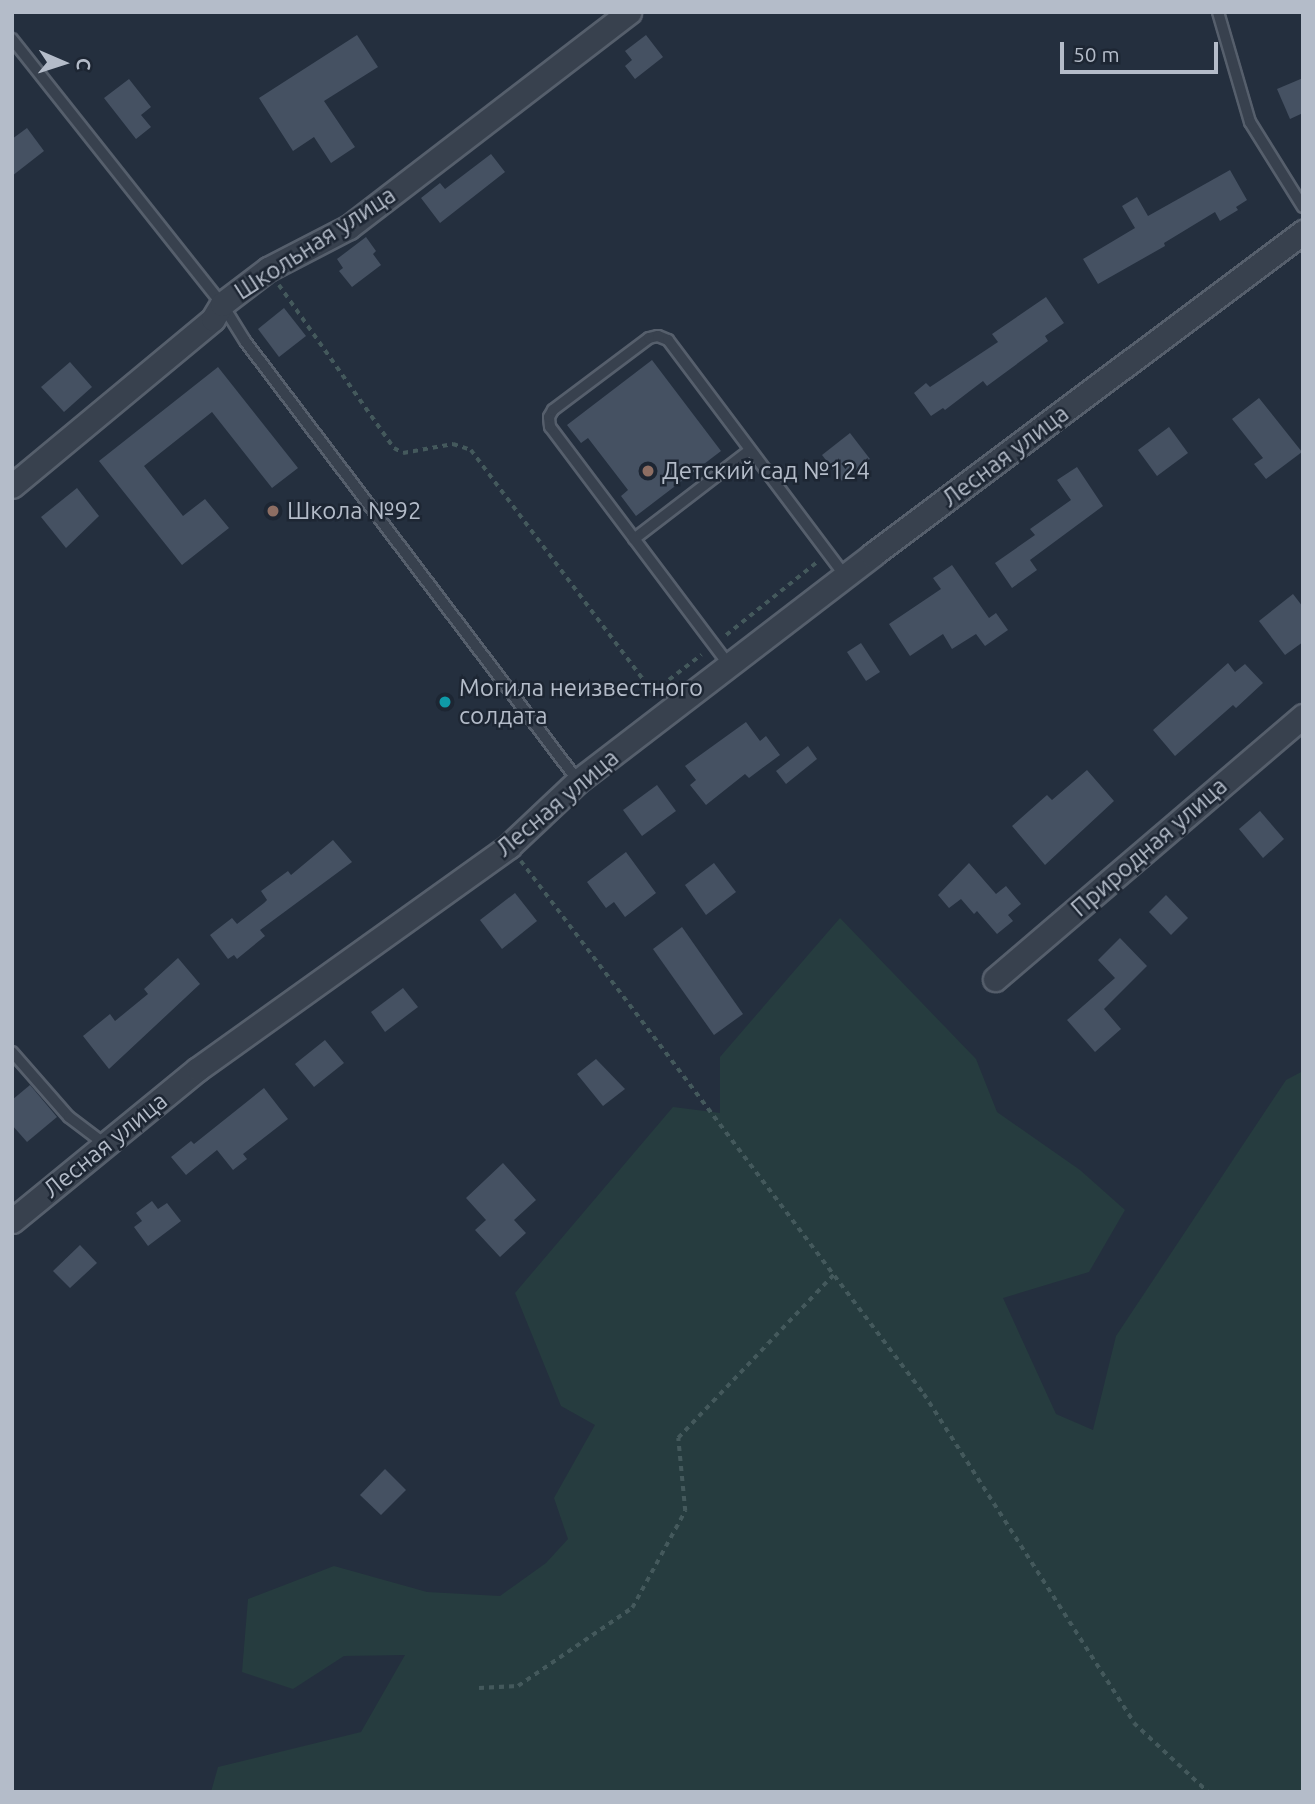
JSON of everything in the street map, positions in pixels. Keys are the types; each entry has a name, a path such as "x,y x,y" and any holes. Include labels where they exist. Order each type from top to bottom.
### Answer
{"street":[{"name":"Школьная улица","path":"12,486 213,319 222,304 268,270 349,227 629,12"},
{"name":"Лесная улица","path":"12,1221 198,1069 509,846 578,781 845,576 1303,232"},
{"name":"Природная улица","path":"995,979 1303,716"}],"lane":[{"path":"1218,12 1250,122 1303,206"},
{"path":"12,39 222,304 245,341 578,781"},
{"path":"729,665 550,426 549,417 553,410 649,338 659,335 668,340 845,576"},
{"path":"635,539 750,450"},
{"path":"12,1052 69,1117 106,1145"}],"path":[{"path":"268,270 394,448 403,453 453,444 471,450 653,692 828,554"},
{"path":"509,846 924,1394 1134,1723 1208,1792"},
{"path":"479,1688 518,1686 632,1608 685,1511 678,1438 834,1274"}],"green space":[{"path":"840,918 976,1059 997,1112 1080,1170 1125,1210 1089,1272 1003,1298 1056,1414 1093,1430 1116,1336 1286,1080 1303,1071 1303,1792 211,1792 218,1767 361,1732 405,1655 344,1656 293,1689 242,1672 248,1599 334,1566 427,1592 500,1596 546,1563 568,1539 554,1498 595,1425 561,1406 515,1293 673,1107 720,1113 720,1057"}],"building":[{"path":"357,35 378,67 324,101 355,147 331,163 314,137 293,151 259,98"},
{"path":"646,35 663,57 635,79 625,66 632,60 625,51"},
{"path":"1303,78 1303,113 1290,119 1277,89"},
{"path":"129,79 151,107 141,115 151,127 136,139 104,98"},
{"path":"27,128 44,151 12,176 12,139"},
{"path":"491,154 505,172 440,223 421,198 440,183 445,189"},
{"path":"1230,170 1247,200 1236,207 1238,210 1220,221 1215,212 1164,243 1165,246 1098,284 1083,259 1135,228 1122,206 1137,197 1148,216"},
{"path":"366,237 376,251 373,254 381,265 352,287 339,271 343,268 337,259"},
{"path":"1046,297 1064,323 1045,336 1048,341 987,386 983,381 945,410 943,408 931,416 914,393 926,383 930,387 998,342 992,334"},
{"path":"284,308 306,336 279,357 258,329"},
{"path":"652,360 721,451 636,516 621,496 628,490 588,438 581,443 567,425"},
{"path":"70,362 92,387 64,412 41,387"},
{"path":"218,367 298,468 272,488 212,412 144,466 183,516 205,499 229,528 182,565 99,461"},
{"path":"1259,398 1302,452 1266,479 1254,464 1263,458 1232,419"},
{"path":"1169,427 1188,453 1157,476 1138,450"},
{"path":"850,433 870,459 842,481 822,455"},
{"path":"1077,467 1103,506 1030,560 1037,570 1012,588 995,563 1035,535 1030,529 1071,500 1057,480"},
{"path":"77,488 99,516 66,548 41,517"},
{"path":"952,565 989,618 996,613 1008,630 985,646 976,634 952,649 943,634 910,656 889,624 941,589 933,578"},
{"path":"1293,594 1303,607 1303,642 1285,655 1259,621"},
{"path":"861,643 880,672 866,681 847,652"},
{"path":"1228,663 1235,672 1245,664 1263,683 1236,708 1233,705 1175,756 1153,730"},
{"path":"746,722 760,741 766,736 780,755 749,778 745,774 706,805 690,785 696,780 685,766"},
{"path":"808,746 817,759 786,784 776,771"},
{"path":"1087,770 1114,801 1045,865 1012,826 1047,795 1052,800"},
{"path":"657,785 676,811 642,836 623,810"},
{"path":"1260,811 1284,839 1263,858 1239,829"},
{"path":"333,840 352,862 260,930 265,936 237,959 234,955 228,959 210,935 232,918 237,924 267,900 261,891 288,871 291,875"},
{"path":"626,852 656,893 625,917 614,902 606,908 587,882"},
{"path":"714,863 736,892 706,915 685,885"},
{"path":"969,863 996,894 1006,886 1021,904 1008,915 1013,921 997,934 977,911 974,914 961,899 949,908 938,895"},
{"path":"515,893 537,921 502,949 480,920"},
{"path":"1166,895 1188,918 1171,935 1149,912"},
{"path":"682,927 743,1014 714,1035 653,949"},
{"path":"1120,938 1147,966 1104,1009 1121,1029 1095,1052 1067,1020 1115,978 1098,960"},
{"path":"178,958 200,984 109,1069 83,1036 110,1014 115,1021 148,994 144,989"},
{"path":"403,988 418,1007 385,1032 371,1012"},
{"path":"325,1040 344,1063 314,1087 295,1064"},
{"path":"596,1059 625,1089 603,1106 577,1074"},
{"path":"30,1085 57,1117 27,1142 12,1125 12,1100"},
{"path":"264,1088 288,1119 243,1154 247,1159 233,1170 217,1150 186,1175 171,1157 191,1141 194,1144"},
{"path":"503,1163 536,1200 514,1220 526,1233 500,1257 475,1230 486,1220 466,1198"},
{"path":"152,1201 158,1209 167,1203 181,1221 148,1246 134,1227 142,1221 136,1213"},
{"path":"80,1245 97,1263 70,1288 53,1271"},
{"path":"385,1469 406,1490 381,1515 360,1495"}],"place":[{"name":"Детский сад №124","path":"648,471"},
{"name":"Школа №92","path":"273,511"},
{"name":"Могила неизвестного солдата","path":"445,702"}]}
